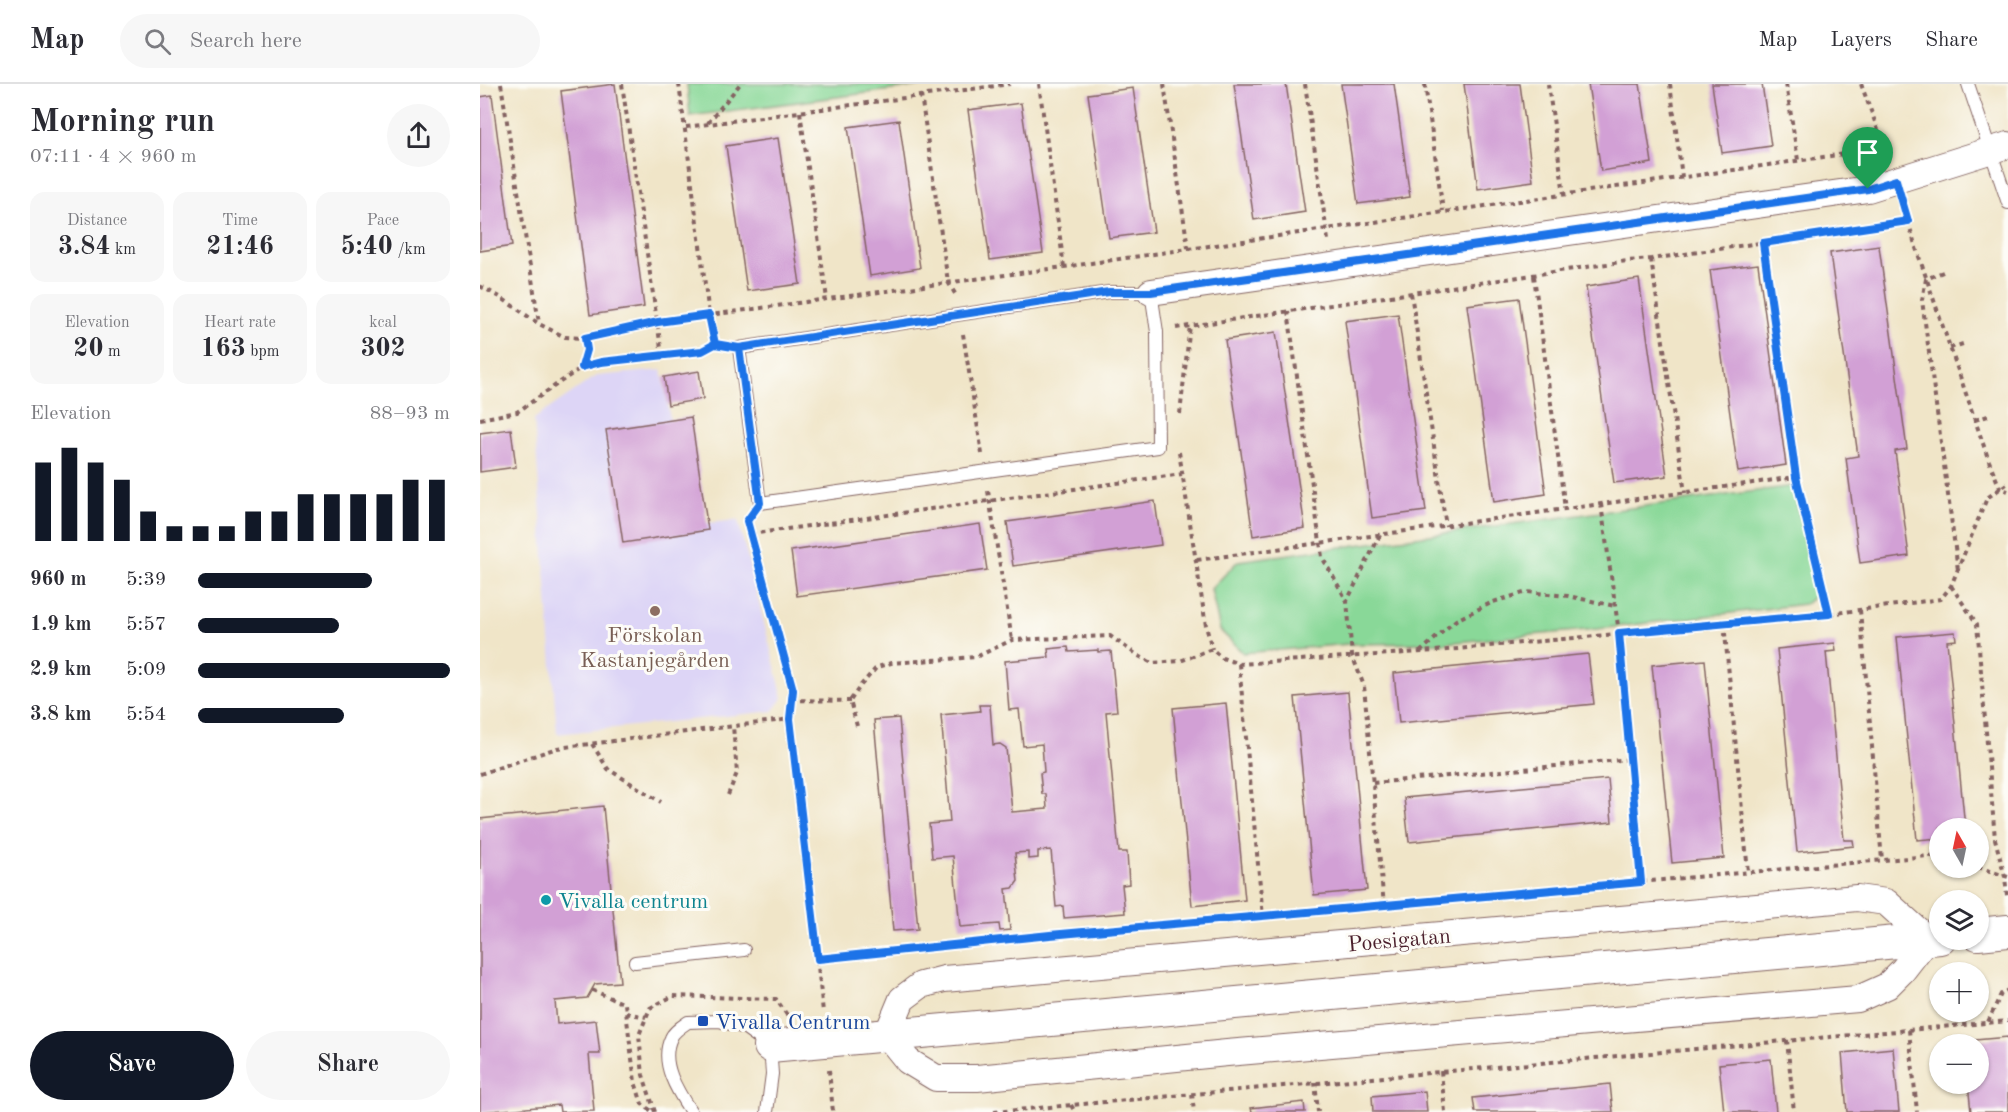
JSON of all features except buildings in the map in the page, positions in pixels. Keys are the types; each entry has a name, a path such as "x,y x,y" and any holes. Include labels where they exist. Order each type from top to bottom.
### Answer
{"street":[{"path":"1151,292 1868,189 1999,148"},
{"name":"Poesigatan","path":"887,1035 902,999 921,985 944,979 1857,898 1886,902 1929,935"},
{"path":"1989,933 2008,931"},
{"path":"770,1046 1929,938"},
{"path":"887,1035 908,1061 936,1078 978,1078 1227,1053 1858,999 1887,986 1929,942"}],"lane":[{"path":"1968,84 1999,148 2008,203"},
{"path":"1109,292 1151,292 1157,332 1158,447 760,503 739,348 1109,292"},
{"path":"635,962 744,950"},
{"path":"691,1112 677,1091 666,1059 671,1037 687,1022 719,1021 745,1028 770,1046 772,1074 767,1112"}],"path":[{"path":"501,84 538,324"},
{"path":"622,84 662,355"},
{"path":"680,84 709,315 715,344"},
{"path":"708,124 740,84"},
{"path":"686,127 1010,84"},
{"path":"1039,84 1064,267"},
{"path":"1164,84 1188,248"},
{"path":"1305,84 1326,228"},
{"path":"1425,84 1443,211"},
{"path":"1548,84 1564,194"},
{"path":"1670,84 1682,177"},
{"path":"1785,84 1798,161"},
{"path":"1862,84 1975,420 2000,488 2008,491"},
{"path":"921,95 948,282"},
{"path":"800,112 827,299"},
{"path":"480,286 538,324 565,338 585,338 658,322 1064,267 1798,161 1884,146"},
{"path":"1157,332 1190,325 1908,221"},
{"path":"1763,243 1796,477 1829,614"},
{"path":"1651,259 1685,493"},
{"path":"1926,279 1943,272"},
{"path":"1534,276 1565,509"},
{"path":"1926,279 1922,300 1958,570"},
{"path":"1411,293 1446,526"},
{"path":"1288,311 1322,543 1322,557 1347,601 1352,655 1364,686 1384,906"},
{"path":"1180,415 1190,325"},
{"path":"582,367 587,350 585,338"},
{"path":"1950,348 1966,343"},
{"path":"480,419 517,412 582,367 601,362 702,351 715,344 739,348"},
{"path":"1975,420 1991,415"},
{"path":"1178,446 1206,626 1212,649 1222,658 1239,664 1420,652 1829,614 1941,599 1951,586 1988,498 2008,483"},
{"path":"751,534 1182,474"},
{"path":"1197,560 1796,477"},
{"path":"760,503 747,521 793,690 790,719 824,1012"},
{"path":"1601,504 1619,633 1641,882"},
{"path":"1347,601 1380,535"},
{"path":"1951,586 1977,624 1995,839 2006,877 2007,896"},
{"path":"1420,652 1456,620 1493,602 1527,592 1568,596 1615,606"},
{"path":"1860,610 1882,860"},
{"path":"1724,623 1748,872"},
{"path":"857,726 850,701 861,684 877,667 891,663 976,657 1012,640 1110,636 1152,663 1180,661 1212,649"},
{"path":"1239,664 1263,916"},
{"path":"792,700 850,701"},
{"path":"480,774 557,748 790,719"},
{"path":"728,795 737,773 733,726"},
{"path":"592,744 608,769 661,802"},
{"path":"1373,783 1631,759"},
{"path":"818,959 1050,935 1929,856"},
{"path":"1989,871 2006,877"},
{"path":"592,990 625,1004 635,1082 642,1104 653,1112"},
{"path":"1988,1023 2001,994 2008,990"},
{"path":"626,1013 646,1017"},
{"path":"994,1112 2008,1021"},
{"path":"1909,1030 1917,1112"},
{"path":"1787,1040 1794,1112"},
{"path":"829,1070 833,1112"},
{"path":"1441,1071 1445,1112"},
{"path":"1315,1082 1318,1112"},
{"path":"1192,1094 1194,1112"},
{"path":"1071,1105 1075,1112"}],"shaded area":[{"name":"Förskolan Kastanjegården","path":"662,370 670,420 691,417 707,523 738,520 783,698 773,711 557,734 534,419 596,376"}],"green space":[{"path":"687,84 937,84 690,116"},
{"path":"1793,486 1817,594 1805,604 1598,629 1445,643 1349,644 1243,653 1220,630 1211,589 1238,561"}],"place":[{"name":"Förskolan Kastanjegården","path":"655,611"},
{"name":"Vivalla centrum","path":"546,900"},
{"name":"Vivalla Centrum","path":"703,1021"}],"route":[{"path":"1868,189 1151,292 1109,292 739,348 715,344 702,351 601,362 582,367 587,350 585,338 658,322 709,315 715,344 739,348 760,503 747,521 793,690 790,719 818,959 1050,935 1641,882 1619,633 1829,614 1796,477 1763,243 1908,221 1896,180 1868,189"}]}
